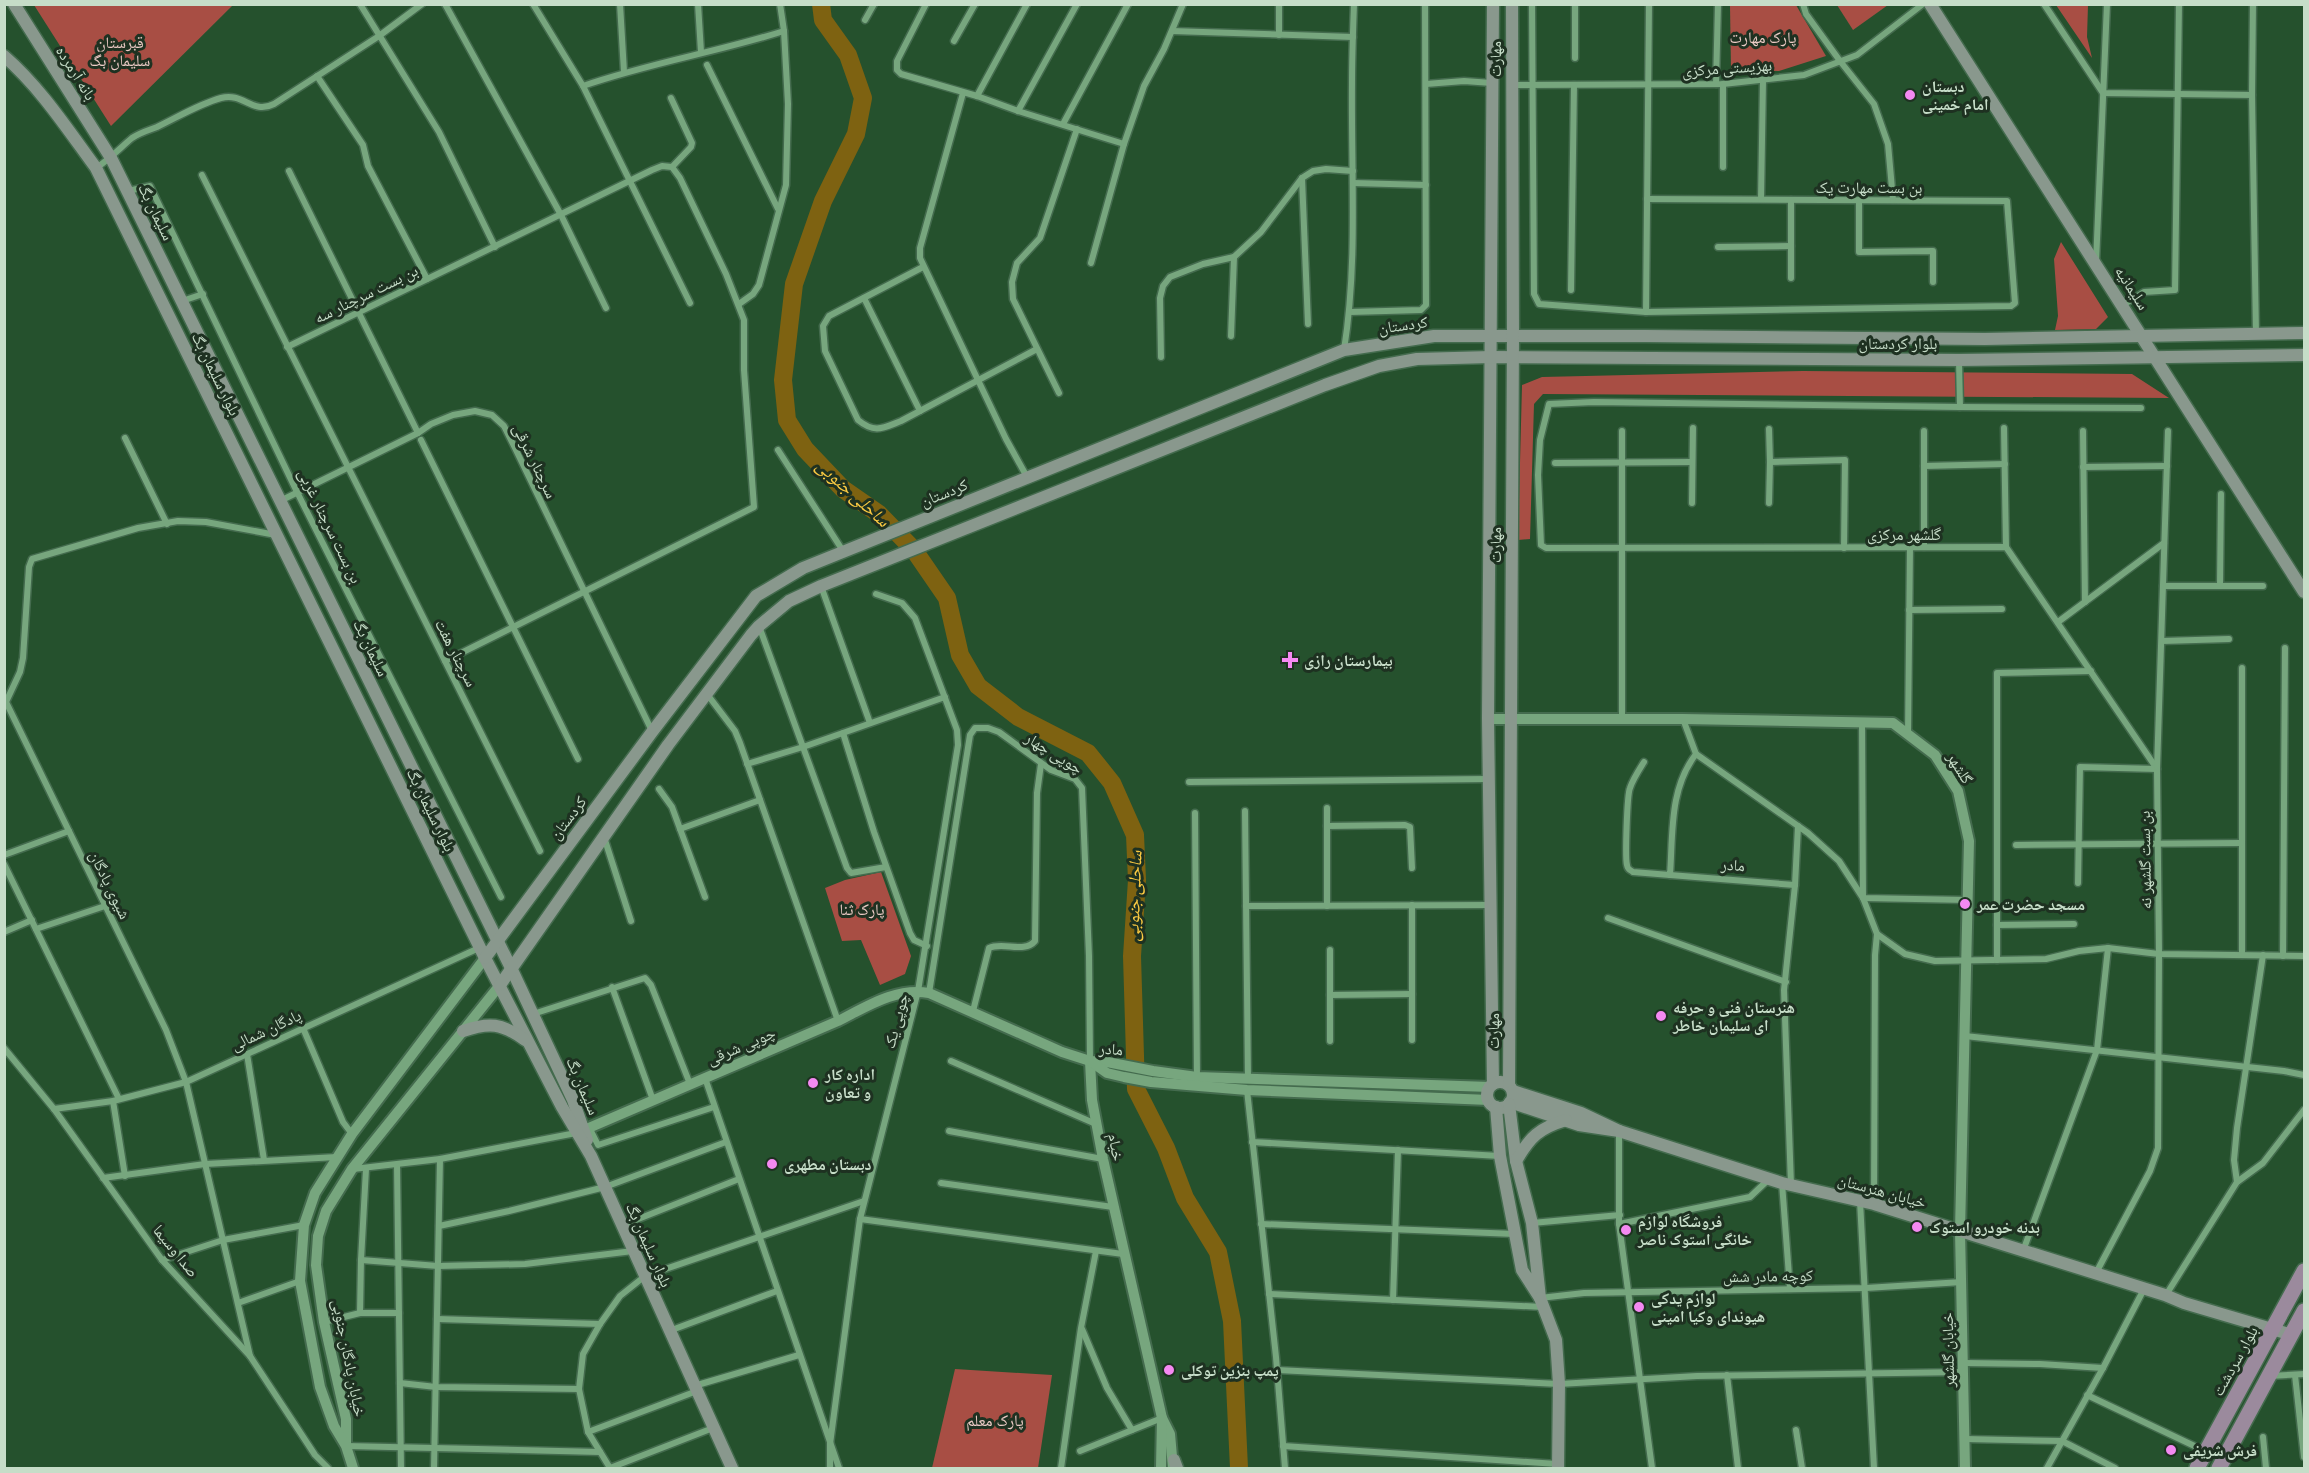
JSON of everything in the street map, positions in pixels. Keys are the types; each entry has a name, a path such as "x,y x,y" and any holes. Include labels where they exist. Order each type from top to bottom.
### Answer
{"main road":[{"name":"بانه آرمرده","path":"14,4 111,158"},
{"name":"مهارت","path":"1493,4 1488,719 1492,1086 1488,1095 1492,1104 1522,1270 1541,1303 1556,1340 1559,1384 1557,1466"},
{"name":"مهارت","path":"1512,4 1510,1096 1516,1161 1532,1223 1541,1303"},
{"name":"سلیمانیه","path":"1930,4 2144,337 2304,592"},
{"path":"4,56 14,64 54,112 96,168"},
{"path":"1493,83 1512,85"},
{"name":"سلیمان بگ","path":"111,158 512,970 573,1100 583,1130"},
{"name":"بلوار سلیمان بگ","path":"96,168 482,953 562,1107 583,1130 604,1187 732,1468"},
{"name":"بلوار کردستان","path":"1491,336 1985,339 2304,333"},
{"name":"کردستان","path":"482,953 497,940 756,596 803,568 843,551 1344,350 1434,336 1491,336"},
{"name":"بلوار کردستان","path":"1491,357 1959,360 2157,359 2304,355"},
{"path":"512,970 668,745 759,626 789,601 899,554 1325,385 1379,366 1417,359 1491,357"},
{"path":"652,732 668,745"},
{"name":"خیابان پادگان جنوبی","path":"500,985 512,970"},
{"path":"463,1031 481,1025 496,1026 510,1029 529,1042"},
{"path":"1492,1086 1498,1082 1510,1096 1503,1108 1492,1104"},
{"name":"خیابان هنرستان","path":"1510,1096 1579,1125 1619,1131"},
{"name":"خیابان هنرستان","path":"1510,1096 1581,1113 1619,1131 1769,1179 1875,1204 2144,1288 2184,1303 2292,1335"},
{"path":"1516,1161 1529,1139 1551,1125 1566,1120"},
{"name":"بلوار سردشت","path":"2197,1468 2304,1271"},
{"path":"2219,1468 2304,1311"}],"street":[{"path":"360,4 439,132 495,247"},
{"path":"96,168 134,137 211,102 232,97 262,109 274,104 379,36 422,4"},
{"path":"445,4 561,215 606,308"},
{"path":"533,4 583,86 690,303"},
{"path":"620,4 624,72"},
{"path":"698,4 701,52"},
{"path":"739,304 753,294 759,285 786,185 788,104 784,31 780,4"},
{"path":"866,20 874,4"},
{"path":"926,4 897,61 897,70 901,74 1124,144"},
{"path":"954,41 975,4"},
{"path":"977,96 1027,4"},
{"path":"1018,111 1077,4"},
{"path":"1062,124 1128,4"},
{"path":"1090,263 1124,144 1144,86 1152,74 1183,4"},
{"path":"1279,4 1279,35"},
{"path":"1344,350 1350,312 1354,4"},
{"path":"1350,312 1425,308 1425,4"},
{"path":"1532,4 1535,300 1539,304 1646,312 1649,4"},
{"path":"1575,4 1575,58"},
{"path":"1718,4 1723,167"},
{"path":"1803,4 1806,14 1874,104 1888,144 1893,200"},
{"name":"بهزیستی مرکزی","path":"1512,85 1720,84 1804,75 1857,55 1923,4"},
{"path":"2044,4 2103,93"},
{"path":"2096,264 2107,4"},
{"path":"2123,305 2144,292 2175,290 2179,4"},
{"path":"2253,4 2252,95 2256,334"},
{"path":"583,86 624,72 701,52 760,40 784,31"},
{"path":"1172,31 1353,37"},
{"path":"707,65 778,209"},
{"path":"317,76 363,146 368,166 427,279"},
{"path":"1426,84 1464,81 1493,83"},
{"path":"1761,199 1763,81"},
{"path":"1571,290 1574,85"},
{"path":"963,93 920,248 923,267 1006,439 1027,477"},
{"path":"2103,93 2252,95"},
{"path":"445,661 753,507 744,370 745,328 739,304 705,227 672,167 692,143 671,98"},
{"path":"1059,393 1013,299 1012,282 1017,263 1040,238 1077,129"},
{"name":"بن بست سرچنار سه","path":"287,347 662,166 672,167"},
{"path":"1161,357 1160,298 1163,286 1170,277 1203,264 1234,257 1261,232 1302,178 1313,171 1326,169 1353,171"},
{"path":"289,171 418,433"},
{"path":"202,175 287,347"},
{"path":"1302,178 1308,324"},
{"path":"1353,183 1426,185"},
{"name":"بن بست سرچنار غربی","path":"127,191 150,186 297,492 501,897"},
{"name":"بن بست مهارت یک","path":"1646,312 2011,306 2015,303 2007,201 1647,199"},
{"path":"1791,200 1791,279"},
{"path":"1859,200 1859,252 1933,251 1933,282"},
{"path":"1718,247 1791,246"},
{"path":"1231,336 1234,257"},
{"path":"923,267 829,316 823,326 825,351 858,420 867,427 878,429 902,421 1037,349"},
{"path":"182,301 203,294"},
{"path":"864,298 920,411"},
{"name":"سرچنار هفت","path":"287,347 540,851"},
{"path":"1959,360 1960,407 2141,408"},
{"name":"گلشهر مرکزی","path":"1960,407 1594,402 1550,404 1540,440 1541,545 1546,548 1622,549 2006,547"},
{"name":"سرچنار شرقی","path":"280,501 446,418 475,411 492,416 504,426 652,732"},
{"path":"1692,503 1693,428"},
{"path":"2004,428 2006,547 2157,769"},
{"path":"1769,429 1769,502"},
{"path":"1622,431 1622,719"},
{"path":"1924,431 1924,547"},
{"path":"2083,431 2085,602"},
{"name":"بن بست گلشهر نه","path":"2096,1274 2155,1160 2158,1148 2157,769 2168,431"},
{"path":"125,438 166,524 186,521 206,522 267,532 278,536"},
{"path":"421,440 578,759"},
{"path":"778,450 843,551"},
{"path":"1770,462 1845,460 1844,548"},
{"path":"1555,463 1691,462"},
{"path":"1924,466 2005,464"},
{"path":"2083,467 2167,466"},
{"path":"2220,585 2221,494"},
{"name":"شیوی پادگان","path":"166,524 138,528 41,555 31,560 23,658 20,672 6,702 166,1030 186,1082 250,1356"},
{"path":"2058,622 2164,543"},
{"path":"1908,734 1910,547"},
{"path":"821,586 870,723"},
{"path":"2163,586 2263,586"},
{"path":"747,764 803,747 945,697 911,612 902,603 876,594"},
{"path":"1910,610 2002,609"},
{"path":"759,626 850,873 886,867"},
{"path":"2162,641 2229,639"},
{"path":"2283,956 2285,648"},
{"path":"2242,668 2242,955"},
{"path":"1997,960 1997,673 2091,671"},
{"path":"707,694 735,731 838,1021"},
{"name":"چوپی یک","path":"830,1468 830,1444 860,1219 924,992 927,946 958,745 957,730 945,697"},
{"path":"1488,719 1510,718"},
{"name":"گلشهر","path":"1510,718 1893,723 1935,755 1958,791 1969,841 1960,1231"},
{"path":"1683,719 1696,754 1798,826 1839,861 1863,898 1877,934 1875,955 1875,1204"},
{"path":"1862,721 1863,898"},
{"name":"چوپی چهار","path":"924,992 972,731 980,727 999,732 1041,764 1075,779 1082,788 1089,956 1090,1061"},
{"path":"843,733 910,933 914,939 927,946"},
{"path":"1670,875 1675,794 1686,767 1696,754"},
{"name":"مادر","path":"1644,762 1629,789 1626,811 1628,869 1633,872 1795,885"},
{"path":"973,1011 989,948 995,945 1027,947 1035,941 1037,793 1041,764"},
{"path":"2078,883 2080,767 2157,769"},
{"path":"1189,782 1488,779"},
{"path":"659,789 669,800 705,897"},
{"path":"680,829 760,800"},
{"path":"1327,808 1327,906"},
{"path":"1245,811 1248,1085 1285,1468"},
{"path":"1195,813 1197,1077"},
{"path":"1327,825 1406,825 1410,827 1412,868"},
{"path":"1790,1290 1786,1184 1785,982 1795,885 1798,826"},
{"path":"4,855 69,831"},
{"path":"604,837 631,921"},
{"path":"2016,845 2241,843"},
{"path":"4,864 116,1100 125,1176"},
{"path":"454,896 472,888"},
{"path":"1863,898 1968,900"},
{"path":"1412,905 1412,1040"},
{"path":"1246,906 1489,905"},
{"path":"36,929 105,906"},
{"path":"1608,918 1785,982"},
{"path":"4,932 32,920"},
{"path":"1997,926 2074,924"},
{"path":"1877,934 1905,954 1935,961 2046,959 2079,951 2108,948 2159,954 2304,956"},
{"path":"2023,1251 2097,1050 2108,948"},
{"path":"1330,950 1330,1041"},
{"name":"پادگان شمالی","path":"54,1109 116,1100 186,1082 303,1028 482,953"},
{"name":"خیابان پادگان جنوبی","path":"346,1446 333,1426 320,1387 300,1281 303,1225 315,1193 352,1134 482,953"},
{"path":"2237,1182 2234,1160 2263,956"},
{"path":"533,1014 612,987 642,978 648,979 690,1084"},
{"name":"خیابان پادگان جنوبی","path":"346,1446 346,1419 324,1322 316,1265 318,1236 326,1211 352,1169 500,985"},
{"path":"612,987 653,1100"},
{"path":"924,992 973,1011 1062,1052 1090,1061"},
{"name":"چوپی شرقی","path":"583,1130 838,1021 877,1001 903,993 924,992"},
{"path":"1330,995 1412,994"},
{"path":"303,1028 343,1122 352,1134"},
{"path":"1965,1036 2248,1066 2304,1075"},
{"name":"صدا وسیما","path":"4,1048 54,1109 162,1260 250,1356 315,1455 328,1468"},
{"path":"247,1054 264,1160"},
{"path":"951,1061 1097,1124"},
{"name":"مادر","path":"1090,1061 1124,1065 1152,1076 1492,1104"},
{"name":"مادر","path":"1090,1061 1107,1073 1124,1077 1197,1077 1248,1085 1492,1086"},
{"name":"خیام","path":"1090,1061 1092,1100 1113,1207 1162,1418 1170,1434 1175,1466"},
{"path":"705,1078 830,1444"},
{"path":"352,1169 440,1159 583,1130 598,1145 714,1107"},
{"path":"2165,1295 2237,1182 2263,1163 2304,1110"},
{"path":"949,1131 1103,1159"},
{"path":"1619,1131 1619,1224 1652,1468"},
{"path":"439,1226 604,1187 726,1142"},
{"path":"1252,1142 1500,1156"},
{"path":"1393,1300 1398,1150"},
{"path":"104,1178 205,1164 337,1157"},
{"path":"434,1468 440,1159"},
{"path":"397,1165 400,1468"},
{"path":"360,1313 366,1169"},
{"path":"623,1225 739,1179"},
{"path":"1619,1224 1750,1197 1769,1179"},
{"path":"941,1183 1113,1207"},
{"path":"714,1427 610,1468 588,1432 579,1389 583,1354 600,1324 620,1296 645,1276 864,1201"},
{"path":"1860,1201 1874,1468"},
{"path":"1532,1223 1620,1215"},
{"path":"860,1219 1123,1254"},
{"path":"1261,1224 1515,1234"},
{"path":"162,1260 223,1240 303,1225"},
{"name":"خیابان گلشهر","path":"1960,1231 1965,1468"},
{"path":"361,1260 438,1266 525,1264 634,1251"},
{"path":"1061,1468 1096,1251"},
{"path":"238,1303 300,1281"},
{"name":"کوچه مادر شش","path":"1269,1294 1393,1300 1541,1303 1584,1293 1866,1288 1962,1282"},
{"path":"2047,1468 2103,1368 2144,1288"},
{"path":"669,1331 777,1291"},
{"path":"324,1322 360,1313 399,1313"},
{"path":"437,1319 600,1324"},
{"path":"1082,1328 1107,1388 1132,1430"},
{"path":"588,1432 696,1388 799,1355"},
{"path":"1277,1370 1559,1384 1727,1375 1870,1373 2040,1364 2103,1368"},
{"path":"2269,1376 2304,1374"},
{"path":"1727,1375 1738,1468"},
{"path":"2295,1375 2304,1457"},
{"path":"399,1383 436,1387 579,1389"},
{"path":"2087,1395 2206,1451"},
{"path":"1080,1451 1162,1418"},
{"name":"خیام","path":"1161,1468 1162,1418"},
{"path":"1797,1430 1802,1468"},
{"path":"2263,1437 2266,1468"},
{"path":"1965,1439 2062,1441 2115,1468"},
{"name":"چوپی یک","path":"830,1444 838,1460 839,1468"},
{"path":"354,1468 346,1446 600,1452"},
{"path":"1283,1446 1557,1466"}],"green space":[{"name":"قبرستان سلیمان بگ","path":"34,5 233,5 111,126"},
{"name":"پارک مهارت","path":"1730,5 1796,5 1826,56 1779,71 1731,70"},
{"path":"1837,5 1888,5 1853,30"},
{"path":"2056,5 2088,5 2087,37 2092,58"},
{"path":"2061,242 2108,317 2096,329 2055,330 2058,316 2054,259"},
{"path":"1803,371 2132,374 2169,398 1543,394 1534,404 1530,539 1518,540 1522,385 1542,377"},
{"name":"پارک ثنا","path":"881,872 911,956 905,974 880,985 861,940 842,941 825,888 845,880"},
{"name":"پارک معلم","path":"955,1369 1052,1375 1038,1468 932,1468"}],"waterway":[{"name":"ساحلی جنوبی","path":"821,4 823,20 848,55 863,98 856,134 823,201 794,284 783,380 787,420 805,449 843,489 879,514 914,550 947,598 960,655 978,686 1018,717 1088,753 1112,783 1135,835 1137,880 1132,956 1136,1089 1166,1148 1185,1198 1218,1252 1232,1321 1239,1468"}],"place":[{"name":"دبستان امام خمینی","path":"1910,95"},
{"name":"بیمارستان رازی","path":"1290,660"},
{"name":"مسجد حضرت عمر","path":"1965,904"},
{"name":"هنرستان فنی و حرفه ای سلیمان خاطر","path":"1661,1016"},
{"name":"اداره کار و تعاون","path":"813,1083"},
{"name":"دبستان مطهری","path":"772,1164"},
{"name":"بدنه خودرو استوک","path":"1917,1227"},
{"name":"فروشگاه لوازم خانگى استوک ناصر","path":"1626,1230"},
{"name":"لوازم یدکى هیونداى وکیا امینى","path":"1639,1307"},
{"name":"پمپ بنزین توکلی","path":"1169,1370"},
{"name":"فرش شریفی","path":"2171,1450"}]}
